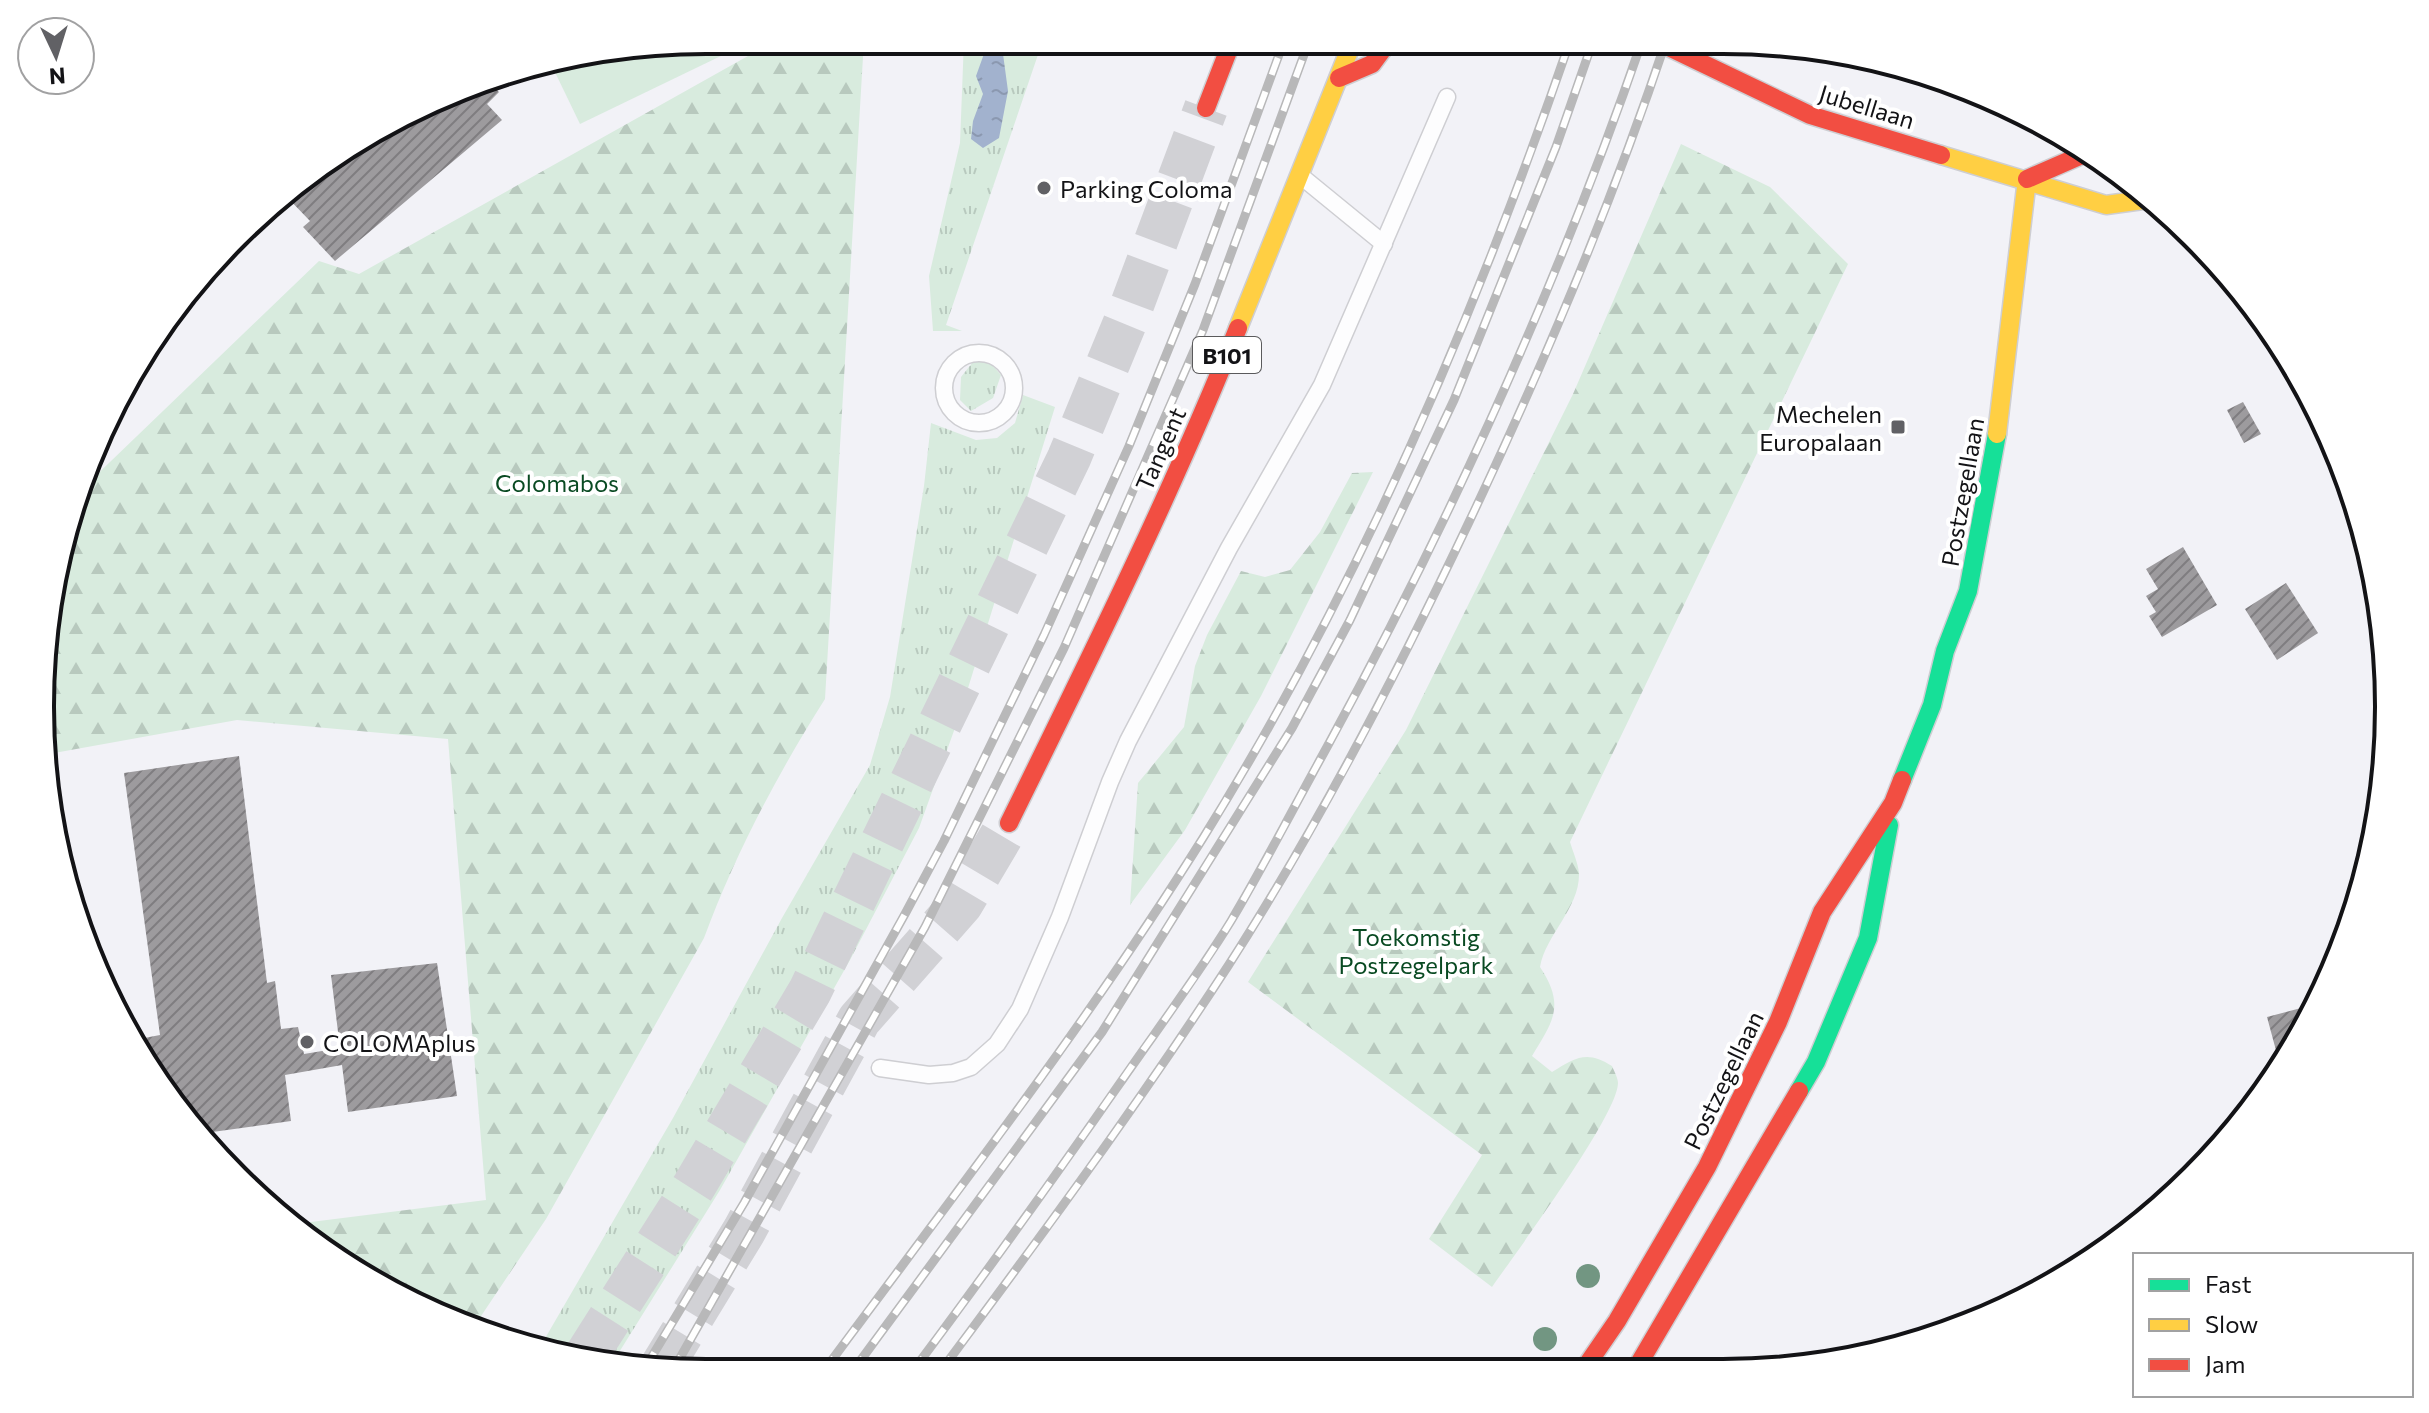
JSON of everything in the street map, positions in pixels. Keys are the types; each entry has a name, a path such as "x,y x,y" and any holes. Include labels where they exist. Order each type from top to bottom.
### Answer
{"main road":[{"path":"1213,54 1207,104 1227,54"},
{"name":"Tangent","path":"1009,823 1105,628 1210,397 1348,54"},
{"path":"1339,78 1372,64 1379,54"},
{"name":"Jubellaan","path":"1683,54 1810,115 2106,205 2135,201"},
{"path":"2027,179 2075,158"},
{"name":"Postzegellaan","path":"1642,1359 1816,1062 1868,938 1893,803 1932,705 1945,651 1968,591 2000,418 2027,179"},
{"name":"Postzegellaan","path":"1591,1359 1617,1321 1707,1167 1778,1022 1822,912 1893,803"}],"lane":[{"path":"880,1068 929,1075 953,1073 971,1067 986,1056 1006,1033 1042,960 1128,741 1229,548 1322,385 1447,97"},
{"path":"1300,176 1384,244"},
{"path":"984,352 996,356 1012,373 1014,396 1009,407 991,421 968,422 949,408 945,397 946,373 962,356 984,352"}],"green space":[{"path":"725,54 580,124 555,72 664,55"},
{"name":"Colomabos","path":"752,54 863,54 825,699 758,816 704,938 546,1219 480,1318 418,1292 380,1272 307,1222 486,1200 448,739 237,720 55,753 55,749 55,664 60,621 76,538 98,474 319,261 359,274"},
{"path":"963,54 1038,54 946,325 962,331 933,331 929,276 960,143"},
{"name":"Toekomstig Postzegelpark","path":"1681,144 1770,187 1848,264 1570,842 1579,873 1578,886 1543,955 1540,967 1552,992 1554,1012 1532,1056 1552,1072 1575,1059 1596,1058 1612,1066 1618,1083 1614,1100 1602,1124 1492,1287 1429,1239 1482,1155 1248,982 1406,730 1573,394"},
{"path":"976,358 988,360 1001,375 993,398 971,411 960,400 961,377"},
{"path":"1023,395 1055,407 960,714 919,828 850,960 720,1190 619,1353 545,1339 673,1118 870,765 890,697 924,486 931,423 976,440 997,438 1015,423"},
{"path":"1373,472 1261,696 1185,830 1130,905 1138,783 1184,727 1195,666 1207,635 1241,571 1265,577 1290,570 1320,532 1352,473"}],"water":[{"path":"984,54 1003,54 1008,91 999,138 983,148 971,139 973,121 983,94 976,76"}],"building":[{"path":"496,89 499,92 487,104 502,120 335,261 303,227 310,221 292,203 344,164 418,121"},
{"path":"2243,402 2261,434 2244,443 2227,410"},
{"path":"2183,547 2217,605 2162,637 2149,616 2156,612 2146,596 2158,589 2146,569"},
{"path":"2286,583 2318,633 2277,660 2245,609"},
{"path":"239,756 267,983 275,981 281,1029 298,1027 304,1054 340,1048 331,975 437,963 457,1096 348,1112 342,1065 285,1075 291,1121 212,1132 144,1038 160,1035 124,773"},
{"path":"2301,1008 2276,1051 2267,1017"}],"tunnel":[{"path":"591,1348 694,1186 810,991 1069,458 1129,313 1206,108"},
{"path":"667,1358 744,1231 859,1020 961,904 1009,823"}],"railway":[{"path":"652,1357 744,1203 905,914 1044,635 1129,446 1195,284 1279,54"},
{"path":"680,1358 925,927 1064,648 1203,330 1304,54"},
{"path":"833,1359 1113,975 1203,838 1259,744 1312,648 1409,450 1495,247 1565,54"},
{"path":"862,1359 1102,1032 1292,728 1350,620 1454,400 1556,147 1588,54"},
{"path":"921,1359 1190,984 1268,856 1372,662 1459,489 1575,222 1637,54"},
{"path":"950,1359 1194,1018 1262,913 1356,748 1442,579 1523,404 1599,225 1662,54"}],"traffic: fast":[{"path":"1902,780 1932,705 1945,651 1968,591 1997,434"},
{"path":"1799,1091 1816,1062 1868,938 1889,825"}],"traffic: slow":[{"path":"1238,328 1348,54"},
{"path":"1941,155 2106,205 2135,201"},
{"path":"1997,434 2027,179"}],"traffic: jam":[{"path":"1206,108 1227,54"},
{"path":"1339,78 1372,64 1379,54"},
{"path":"1683,54 1810,115 1941,155"},
{"path":"2027,179 2075,158"},
{"path":"1009,823 1157,516 1238,328"},
{"path":"1591,1359 1617,1321 1707,1167 1778,1022 1822,912 1893,803 1902,780"},
{"path":"1642,1359 1799,1091"}],"place":[{"name":"Parking Coloma","path":"1044,188"},
{"name":"Mechelen Europalaan","path":"1898,427"},
{"name":"COLOMAplus","path":"307,1042"}]}
